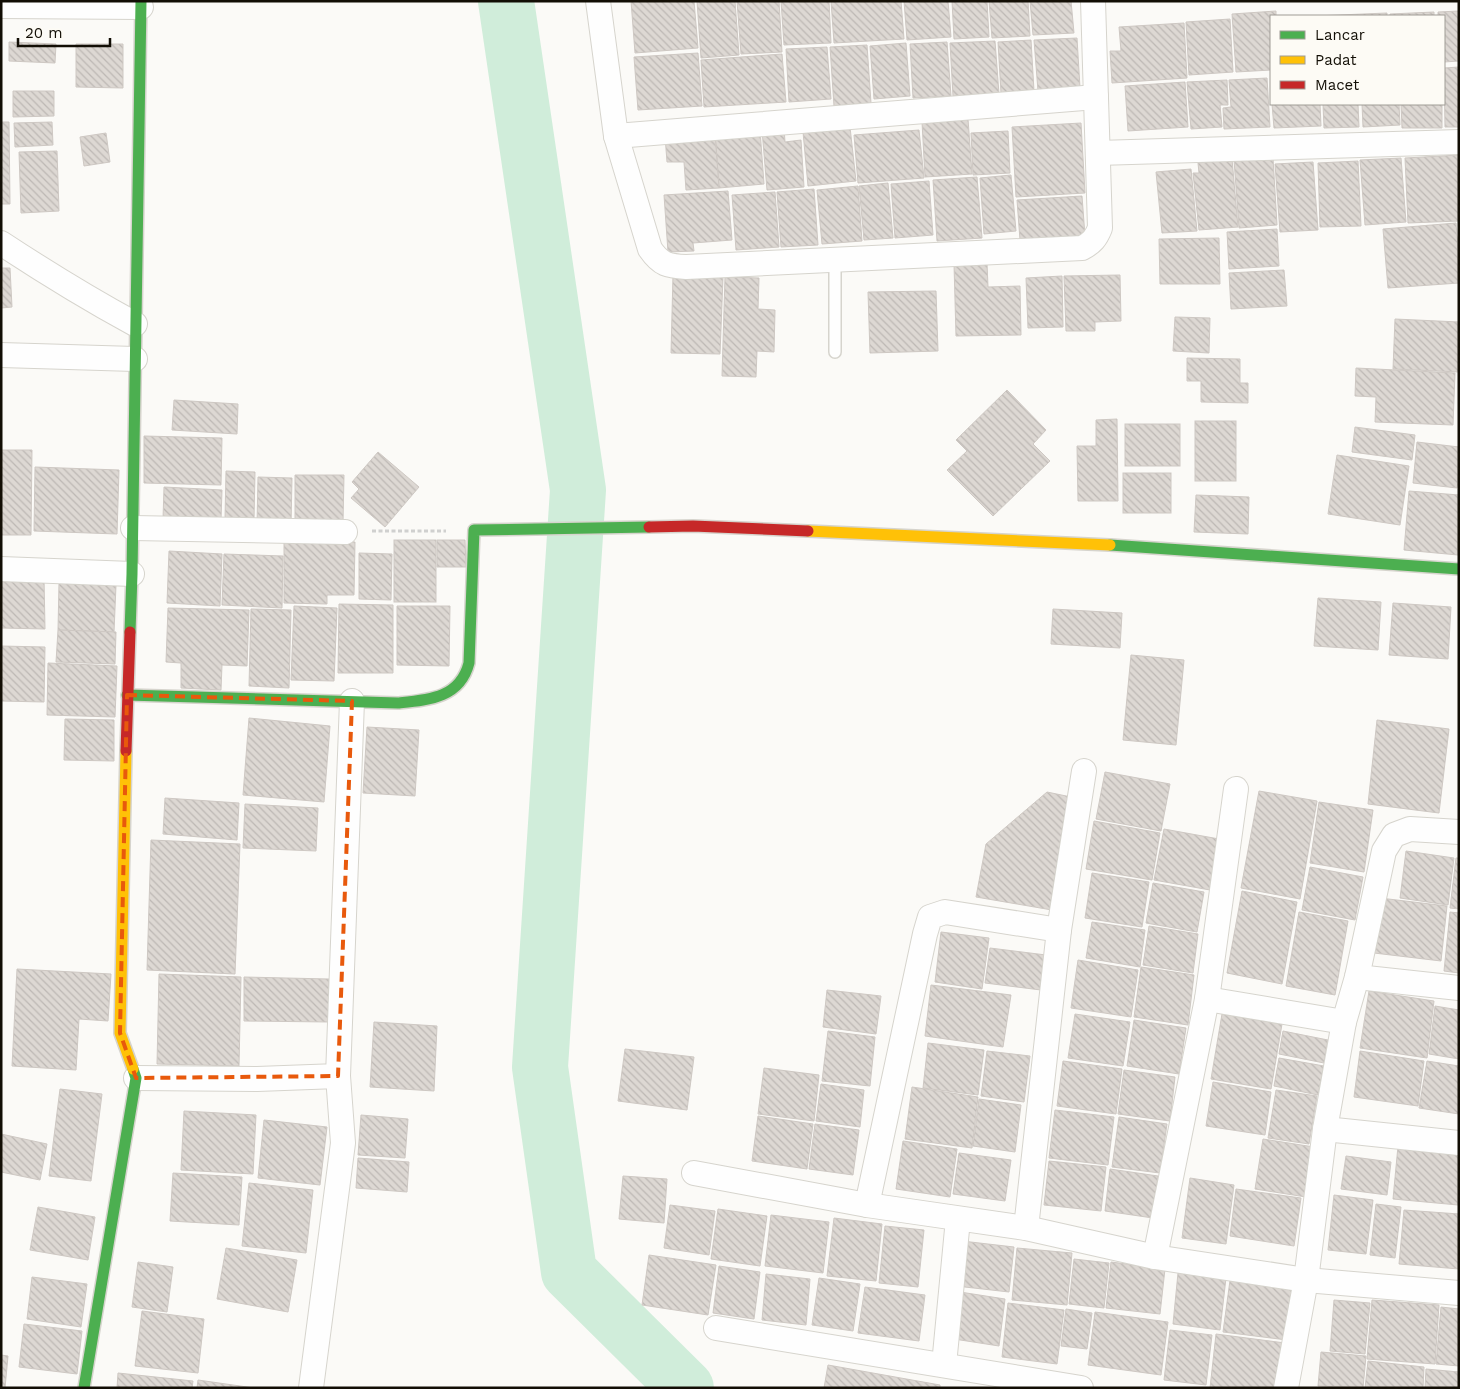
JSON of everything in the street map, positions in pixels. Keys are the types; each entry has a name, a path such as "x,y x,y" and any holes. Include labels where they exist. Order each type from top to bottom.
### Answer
{"street":[{"path":"598,1 616,136 650,249 656,258 669,266 686,267 1082,248 1090,244 1097,237 1100,228 1093,1"},
{"path":"1,6 141,4 133,528 127,695 120,1033 136,1078 84,1388"},
{"path":"616,136 1096,97"},
{"path":"1098,153 1459,142"},
{"path":"1,243 44,271 135,324"},
{"path":"1,355 135,359"},
{"path":"127,695 398,703 432,700 449,693 459,685 466,673 470,657 474,530 693,526 1074,542 1459,570"},
{"path":"133,528 345,532"},
{"path":"1,569 132,574"},
{"path":"311,1388 344,1143 338,1076 352,701"},
{"path":"1026,1228 1059,930 1084,771"},
{"path":"1155,1257 1207,999 1236,789"},
{"path":"1286,1388 1306,1280 1325,1129 1344,1022 1357,977 1384,851 1394,835 1410,830 1458,826"},
{"path":"866,1205 930,917 945,912 1059,930"},
{"path":"1357,977 1459,988"},
{"path":"1207,999 1344,1022"},
{"path":"136,1078 257,1079 338,1076"},
{"path":"1325,1129 1459,1143"},
{"path":"694,1173 866,1205 1026,1228 1155,1257 1306,1280 1459,1293"},
{"path":"944,1365 958,1219"},
{"path":"716,1328 944,1365 1039,1385 1082,1388"}],"lane":[{"path":"835,260 835,352"}],"path":[{"path":"345,532 474,530"}],"highlighted area":[{"path":"127,695 352,701 338,1076 136,1078 120,1033"}],"building":[{"path":"631,1 694,1 698,48 635,53"},
{"path":"697,1 735,1 739,55 701,58"},
{"path":"737,1 779,1 782,52 741,54"},
{"path":"781,1 829,1 831,43 784,45"},
{"path":"831,1 901,1 904,39 834,43"},
{"path":"904,1 948,1 951,37 907,40"},
{"path":"952,1 987,1 989,37 954,39"},
{"path":"989,1 1028,1 1030,36 992,38"},
{"path":"1030,1 1071,1 1074,33 1033,35"},
{"path":"1276,11 1276,15 1270,15 1270,70 1236,72 1232,14"},
{"path":"1459,11 1459,61 1445,62 1445,15 1438,15 1438,12"},
{"path":"1434,12 1434,15 1390,14"},
{"path":"1387,13 1387,15 1339,15"},
{"path":"1230,19 1233,72 1189,75 1186,22"},
{"path":"1184,23 1187,78 1112,83 1110,51 1121,51 1119,27"},
{"path":"1077,38 1080,88 1038,91 1034,40"},
{"path":"1031,40 1034,91 1001,93 998,42"},
{"path":"995,41 999,94 953,96 950,43"},
{"path":"9,42 56,44 55,63 9,61"},
{"path":"947,42 951,96 913,98 910,44"},
{"path":"906,43 910,96 874,99 870,46"},
{"path":"76,44 123,44 123,88 76,87"},
{"path":"867,45 871,103 834,106 830,47"},
{"path":"827,47 831,99 789,102 786,49"},
{"path":"698,53 702,106 638,110 634,57"},
{"path":"782,54 786,102 704,107 701,60"},
{"path":"1459,67 1459,127 1445,127 1445,68"},
{"path":"1267,78 1270,127 1224,129 1223,108 1231,107 1229,80"},
{"path":"1227,80 1228,105 1220,105 1222,127 1191,129 1187,82"},
{"path":"1185,82 1188,127 1128,131 1125,86"},
{"path":"13,91 54,91 54,116 13,117"},
{"path":"1272,105 1320,105 1321,126 1274,128"},
{"path":"1323,105 1358,105 1359,127 1324,128"},
{"path":"1362,105 1399,105 1400,125 1363,127"},
{"path":"1401,105 1442,105 1442,128 1402,128"},
{"path":"968,119 972,174 925,177 922,122"},
{"path":"1,122 9,122 10,204 1,204"},
{"path":"52,122 53,145 15,147 14,123"},
{"path":"1081,123 1085,193 1016,197 1012,127"},
{"path":"850,127 856,181 808,186 803,132"},
{"path":"784,128 785,142 801,140 804,187 767,190 762,130"},
{"path":"760,130 764,184 719,188 715,132"},
{"path":"919,130 924,178 858,183 854,135"},
{"path":"1008,131 1010,173 973,175 971,133"},
{"path":"106,133 110,162 84,166 80,137"},
{"path":"715,133 719,188 686,190 684,162 667,162 665,136"},
{"path":"57,151 59,211 21,213 19,152"},
{"path":"1459,155 1459,221 1408,223 1405,158"},
{"path":"1273,158 1277,225 1239,228 1234,160"},
{"path":"1401,158 1406,222 1365,225 1360,160"},
{"path":"1232,159 1238,227 1199,230 1193,173 1199,173 1198,163"},
{"path":"1358,161 1361,226 1320,227 1318,163"},
{"path":"1313,162 1318,230 1280,232 1275,164"},
{"path":"1191,169 1197,231 1162,233 1156,172"},
{"path":"1011,175 1016,231 984,234 980,178"},
{"path":"977,177 982,238 937,241 933,180"},
{"path":"929,181 933,235 895,238 891,184"},
{"path":"888,183 893,238 864,240 859,186"},
{"path":"858,186 862,241 822,244 817,190"},
{"path":"814,189 818,245 781,247 777,192"},
{"path":"728,191 732,240 693,243 694,251 668,252 664,195"},
{"path":"775,192 779,247 736,250 732,195"},
{"path":"1082,196 1085,236 1020,240 1017,200"},
{"path":"1456,223 1459,283 1388,288 1383,229"},
{"path":"1277,229 1279,266 1229,269 1227,232"},
{"path":"1219,238 1220,284 1160,284 1159,239"},
{"path":"987,263 988,287 1020,286 1021,335 956,336 954,264"},
{"path":"1,268 10,268 12,307 1,308"},
{"path":"1284,270 1287,306 1231,309 1229,273"},
{"path":"673,275 723,277 720,354 671,353"},
{"path":"1120,275 1121,321 1095,322 1095,331 1066,331 1064,276"},
{"path":"1062,276 1063,327 1028,328 1026,278"},
{"path":"725,277 759,278 758,309 775,310 774,352 757,351 756,377 722,376"},
{"path":"936,291 938,351 870,353 868,292"},
{"path":"1175,317 1210,318 1209,353 1173,351"},
{"path":"1395,319 1459,322 1459,372 1393,369"},
{"path":"1187,358 1240,359 1240,383 1248,383 1248,403 1201,402 1201,381 1187,381"},
{"path":"1356,368 1455,373 1453,425 1375,422 1376,397 1355,396"},
{"path":"1007,390 1046,430 1033,444 1050,461 993,516 947,470 967,451 956,440"},
{"path":"174,400 238,404 237,434 172,430"},
{"path":"1117,419 1118,501 1078,501 1077,446 1096,446 1096,420"},
{"path":"1195,421 1236,421 1236,481 1195,481"},
{"path":"1125,424 1180,424 1180,466 1125,466"},
{"path":"1355,427 1415,435 1412,460 1352,452"},
{"path":"144,436 222,438 221,485 144,483"},
{"path":"1417,442 1459,447 1457,488 1413,483"},
{"path":"1,450 32,450 31,535 1,535"},
{"path":"378,452 419,487 385,527 351,498 359,489 352,482"},
{"path":"1337,455 1409,466 1400,525 1328,514"},
{"path":"35,467 119,470 117,534 34,531"},
{"path":"226,471 255,472 254,520 225,519"},
{"path":"1123,473 1171,473 1171,513 1123,513"},
{"path":"295,475 344,475 343,523 295,522"},
{"path":"258,477 292,478 291,526 257,526"},
{"path":"164,487 222,490 221,520 163,519"},
{"path":"1409,491 1459,495 1458,555 1404,550"},
{"path":"1196,495 1249,497 1248,534 1194,532"},
{"path":"284,540 355,542 354,595 327,595 327,604 284,603"},
{"path":"394,540 436,540 436,602 394,602"},
{"path":"437,540 465,540 466,567 437,567"},
{"path":"169,551 222,554 220,606 167,603"},
{"path":"359,553 392,554 391,600 359,599"},
{"path":"224,554 283,556 282,608 222,605"},
{"path":"1,578 44,578 45,629 1,628"},
{"path":"59,583 116,585 114,632 58,630"},
{"path":"1318,598 1381,602 1378,650 1314,646"},
{"path":"1393,603 1451,607 1448,659 1389,655"},
{"path":"339,604 393,605 393,673 338,673"},
{"path":"294,606 337,608 334,681 291,680"},
{"path":"397,606 450,606 449,666 397,665"},
{"path":"168,608 249,610 247,666 222,665 221,690 181,688 181,663 166,662"},
{"path":"251,609 291,610 289,688 249,686"},
{"path":"1053,609 1122,613 1120,648 1051,644"},
{"path":"58,630 116,632 115,664 56,662"},
{"path":"1,646 45,647 44,702 1,701"},
{"path":"1131,655 1184,660 1176,745 1123,740"},
{"path":"48,663 117,666 115,717 47,715"},
{"path":"249,718 330,726 324,802 243,795"},
{"path":"65,719 114,720 114,761 64,760"},
{"path":"1377,720 1449,729 1439,813 1368,804"},
{"path":"367,727 419,730 415,796 363,793"},
{"path":"1105,772 1170,784 1161,831 1096,819"},
{"path":"1259,791 1317,801 1300,899 1241,888"},
{"path":"1047,792 1071,797 1052,910 976,897 986,844"},
{"path":"165,798 239,803 237,840 163,834"},
{"path":"1319,802 1373,810 1364,872 1310,863"},
{"path":"245,804 318,808 316,851 243,848"},
{"path":"1094,821 1160,833 1152,880 1086,869"},
{"path":"1164,829 1219,839 1210,890 1154,880"},
{"path":"151,840 240,844 235,974 147,970"},
{"path":"1406,851 1454,858 1448,905 1400,898"},
{"path":"1456,858 1459,858 1459,909 1450,908"},
{"path":"1310,867 1363,877 1355,920 1302,910"},
{"path":"1092,873 1149,882 1142,927 1085,918"},
{"path":"1153,883 1204,892 1197,932 1146,923"},
{"path":"1242,891 1297,902 1282,984 1227,973"},
{"path":"1380,898 1447,906 1441,961 1374,953"},
{"path":"1299,912 1348,921 1335,995 1286,986"},
{"path":"1450,912 1459,913 1459,973 1444,971"},
{"path":"1092,922 1145,930 1140,967 1086,958"},
{"path":"1149,926 1198,934 1193,973 1143,965"},
{"path":"941,932 989,938 982,989 935,982"},
{"path":"990,948 1046,955 1041,990 985,983"},
{"path":"1078,960 1138,970 1131,1017 1071,1008"},
{"path":"1141,967 1194,975 1188,1025 1134,1017"},
{"path":"17,969 111,974 108,1021 79,1019 76,1070 12,1066"},
{"path":"159,974 241,977 239,1066 157,1064"},
{"path":"244,977 329,979 329,1022 244,1021"},
{"path":"931,985 1011,995 1003,1047 925,1036"},
{"path":"827,990 881,996 876,1034 823,1027"},
{"path":"1369,991 1434,1001 1427,1058 1360,1048"},
{"path":"1435,1006 1459,1010 1459,1059 1429,1054"},
{"path":"1075,1014 1130,1022 1123,1066 1068,1058"},
{"path":"1222,1014 1282,1024 1271,1089 1211,1079"},
{"path":"1134,1020 1186,1028 1179,1074 1127,1066"},
{"path":"374,1022 437,1026 434,1091 370,1087"},
{"path":"828,1031 875,1037 870,1086 822,1081"},
{"path":"1283,1031 1328,1040 1324,1063 1279,1054"},
{"path":"928,1043 984,1050 978,1095 923,1088"},
{"path":"625,1049 694,1057 687,1110 618,1101"},
{"path":"987,1051 1030,1056 1024,1102 981,1096"},
{"path":"1360,1051 1424,1061 1418,1106 1354,1097"},
{"path":"1279,1058 1324,1066 1318,1095 1274,1086"},
{"path":"1063,1061 1122,1069 1116,1114 1057,1106"},
{"path":"1427,1061 1459,1066 1459,1114 1419,1108"},
{"path":"764,1068 819,1075 814,1121 758,1114"},
{"path":"1124,1070 1175,1077 1170,1121 1118,1114"},
{"path":"1213,1082 1271,1092 1265,1135 1206,1126"},
{"path":"821,1084 864,1090 860,1127 816,1121"},
{"path":"912,1087 978,1097 972,1148 905,1139"},
{"path":"60,1089 102,1094 91,1181 49,1176"},
{"path":"1276,1090 1317,1096 1309,1144 1268,1138"},
{"path":"979,1099 1021,1105 1015,1152 973,1146"},
{"path":"1055,1110 1114,1117 1108,1165 1049,1158"},
{"path":"184,1111 256,1115 253,1174 181,1170"},
{"path":"361,1115 408,1119 405,1158 358,1155"},
{"path":"758,1116 813,1124 807,1169 752,1161"},
{"path":"1119,1117 1167,1124 1160,1173 1112,1167"},
{"path":"264,1120 327,1127 320,1185 258,1178"},
{"path":"815,1124 859,1130 853,1175 809,1169"},
{"path":"1,1134 47,1144 40,1180 1,1172"},
{"path":"1263,1139 1314,1147 1306,1197 1255,1189"},
{"path":"903,1141 957,1149 950,1197 896,1189"},
{"path":"1398,1146 1459,1151 1458,1205 1393,1199"},
{"path":"959,1153 1011,1160 1005,1201 953,1194"},
{"path":"1346,1156 1391,1162 1387,1195 1341,1189"},
{"path":"358,1158 409,1162 407,1192 356,1188"},
{"path":"1049,1161 1106,1167 1101,1211 1044,1205"},
{"path":"1110,1169 1158,1176 1153,1218 1105,1211"},
{"path":"173,1173 242,1177 239,1225 170,1221"},
{"path":"623,1176 667,1179 664,1223 619,1219"},
{"path":"1190,1178 1234,1185 1226,1244 1182,1238"},
{"path":"249,1183 313,1190 306,1253 242,1246"},
{"path":"1236,1189 1301,1198 1294,1246 1230,1236"},
{"path":"1334,1195 1373,1200 1366,1254 1328,1250"},
{"path":"1376,1204 1401,1207 1395,1258 1370,1255"},
{"path":"670,1205 715,1211 709,1255 664,1248"},
{"path":"38,1207 95,1217 88,1260 30,1250"},
{"path":"718,1209 767,1216 760,1266 711,1259"},
{"path":"1404,1210 1459,1214 1459,1269 1399,1264"},
{"path":"771,1215 829,1222 823,1273 765,1266"},
{"path":"834,1218 882,1224 876,1281 827,1276"},
{"path":"885,1226 924,1230 918,1287 879,1283"},
{"path":"962,1241 1014,1247 1009,1292 956,1286"},
{"path":"226,1248 297,1260 288,1312 217,1299"},
{"path":"1017,1248 1072,1253 1067,1305 1012,1300"},
{"path":"649,1255 716,1265 708,1315 642,1305"},
{"path":"1074,1259 1109,1263 1104,1308 1069,1304"},
{"path":"138,1262 173,1267 167,1312 132,1307"},
{"path":"1111,1262 1165,1269 1160,1314 1106,1308"},
{"path":"719,1266 760,1272 754,1319 713,1313"},
{"path":"1178,1273 1226,1278 1220,1330 1173,1324"},
{"path":"1231,1273 1295,1282 1287,1340 1223,1332"},
{"path":"766,1274 810,1279 806,1325 762,1320"},
{"path":"32,1277 87,1284 81,1327 27,1319"},
{"path":"819,1278 860,1284 853,1331 812,1325"},
{"path":"865,1287 925,1295 919,1341 858,1333"},
{"path":"960,1292 1005,1299 999,1346 954,1339"},
{"path":"1334,1300 1370,1303 1365,1354 1330,1351"},
{"path":"1372,1300 1439,1305 1435,1364 1367,1359"},
{"path":"1008,1303 1064,1310 1057,1364 1002,1357"},
{"path":"1441,1307 1459,1309 1459,1366 1436,1364"},
{"path":"1066,1309 1092,1313 1087,1349 1061,1346"},
{"path":"142,1311 204,1319 198,1373 135,1366"},
{"path":"1095,1312 1168,1322 1161,1375 1088,1365"},
{"path":"24,1324 82,1331 77,1374 19,1367"},
{"path":"1170,1330 1212,1335 1206,1385 1164,1380"},
{"path":"1216,1334 1285,1343 1279,1388 1210,1388"},
{"path":"1321,1352 1366,1356 1363,1388 1318,1386"},
{"path":"1,1355 8,1356 5,1388 1,1388"},
{"path":"1368,1361 1424,1367 1423,1388 1365,1388"},
{"path":"828,1365 940,1385 940,1388 824,1388"},
{"path":"1426,1369 1459,1372 1459,1388 1425,1388"},
{"path":"118,1373 193,1381 192,1388 117,1388"},
{"path":"198,1380 254,1388 197,1388"}],"waterway":[{"path":"506,1 578,490 540,1067 569,1272 686,1388"}],"traffic: fast":[{"path":"130,632 141,1"},
{"path":"127,695 398,703 442,695 458,684 465,675 469,663 474,530 649,527"},
{"path":"1110,545 1459,569"},
{"path":"84,1388 136,1078 133,1069"}],"traffic: slow":[{"path":"808,531 1110,545"},
{"path":"126,751 120,1033 133,1069"}],"traffic: jam":[{"path":"649,527 693,526 808,531"},
{"path":"126,751 130,632"}]}
